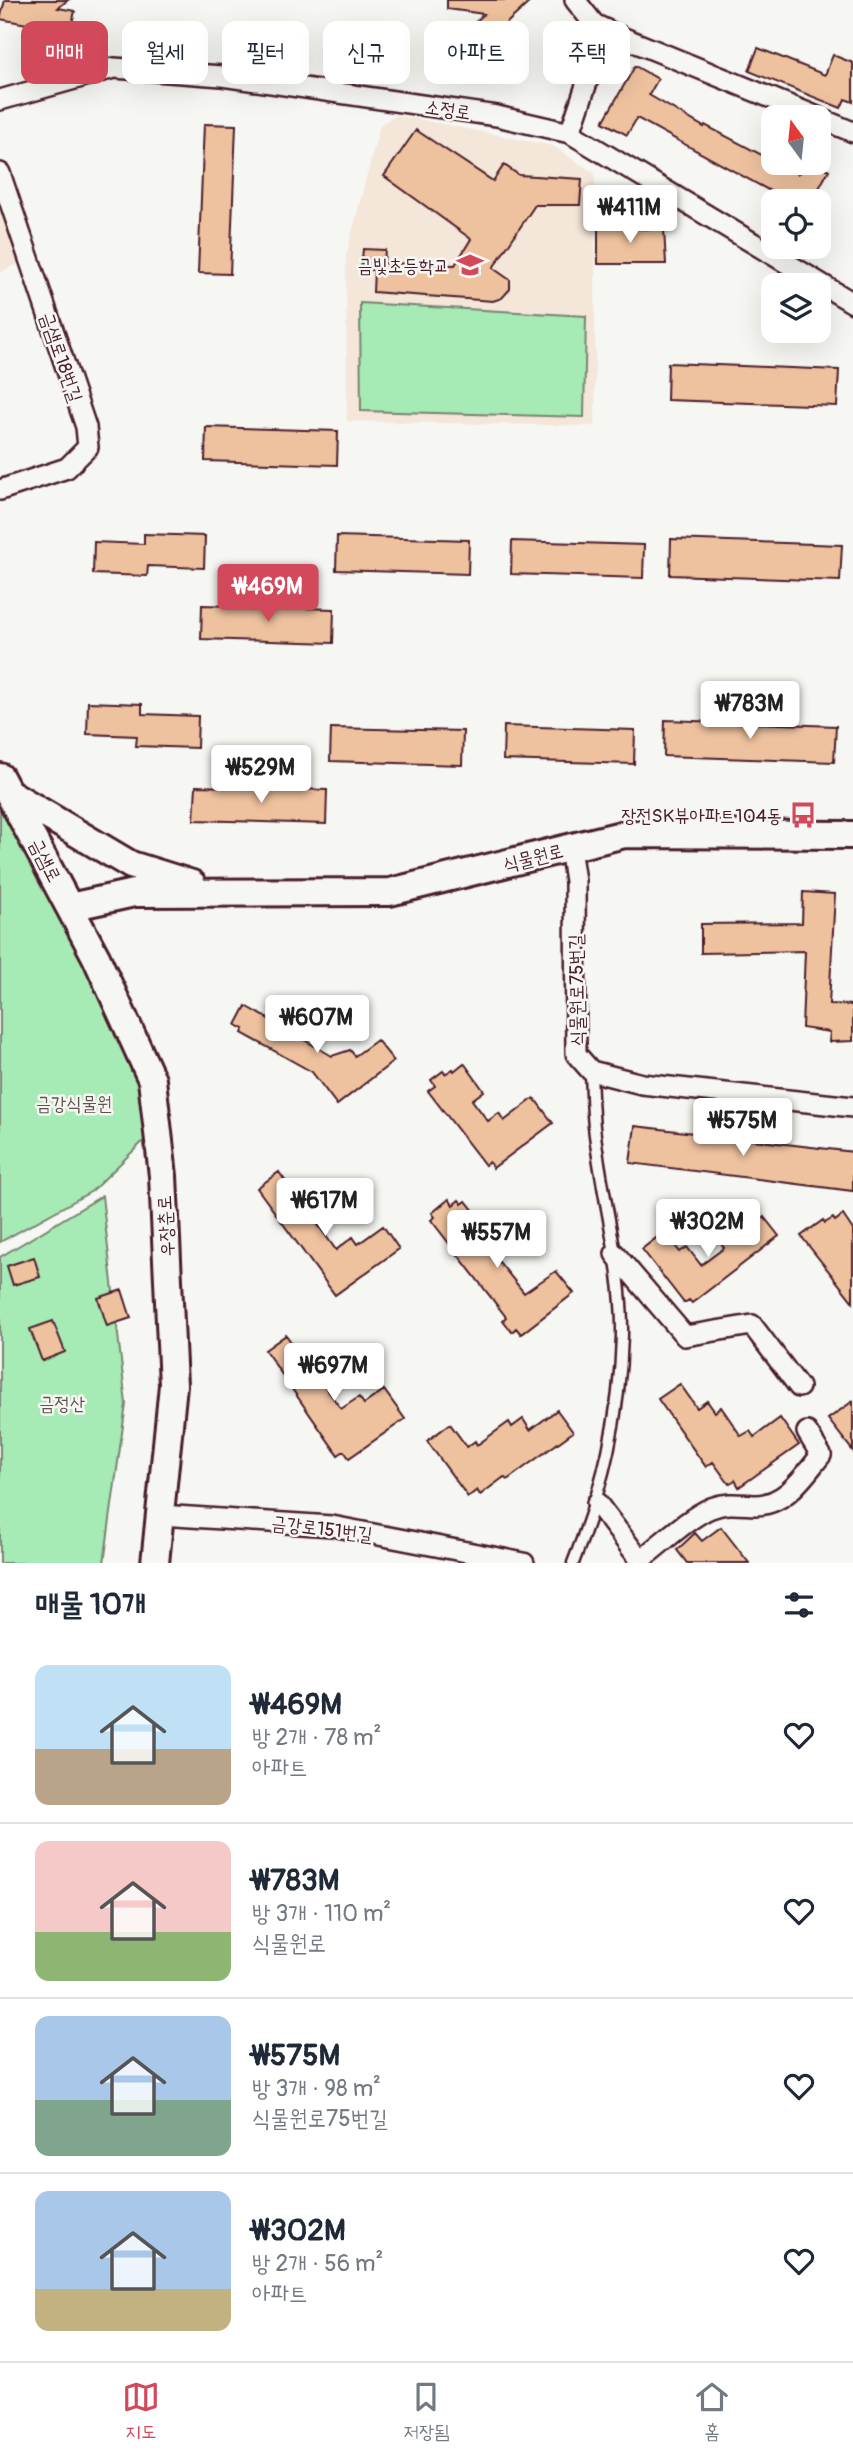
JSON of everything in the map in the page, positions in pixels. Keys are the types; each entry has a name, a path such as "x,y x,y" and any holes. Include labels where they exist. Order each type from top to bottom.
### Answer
{"main road":[{"name":"식물원로","path":"5,785 131,865 214,891"},
{"name":"금샘로","path":"5,785 70,907"},
{"name":"식물원로","path":"70,907 134,892 390,892 625,834 853,835"},
{"name":"우장춘로","path":"70,907 152,1080 163,1176 173,1385 155,1563"}],"street":[{"path":"575,0 592,21"},
{"path":"630,39 787,105"},
{"name":"소정로","path":"0,100 114,68 236,78 497,116 570,134 853,303"},
{"path":"570,134 587,84"},
{"path":"831,123 853,132"},
{"name":"금샘로18번길","path":"0,173 86,427 88,446 66,468 0,490"},
{"name":"식물원로75번길","path":"570,848 575,881 576,1054 590,1071 642,1084 853,1107"},
{"path":"615,1254 685,1336 752,1325 799,1387"},
{"path":"597,1503 640,1560 708,1509 732,1502 756,1505 777,1500 794,1488 821,1455 807,1432"},
{"name":"금강로151번길","path":"160,1515 332,1526 524,1563"}],"lane":[{"path":"573,1563 597,1503 616,1418 622,1334 615,1254 595,1135 590,1071"}],"shaded area":[{"name":"금빛초등학교","path":"396,115 553,146 595,174 595,426 347,421 346,256 380,125"},
{"path":"0,209 20,263 0,272"}],"green space":[{"path":"360,303 586,316 584,417 361,411"},
{"name":"금강식물원","path":"0,790 9,793 161,1124 92,1191 0,1242"},
{"name":"금정산","path":"102,1196 126,1404 104,1563 0,1563 0,1257"}],"building":[{"path":"5,0 68,0 58,8 75,11 73,21 21,23 0,19"},
{"path":"447,0 532,0 509,21 476,21 484,14 447,9"},
{"path":"758,48 825,75 833,55 853,63 853,102 845,99 841,108 749,71"},
{"path":"635,66 658,79 649,95 704,127 705,125 761,155 761,175 826,175 819,189 766,189 637,118 627,135 603,122 625,84 630,84 630,75"},
{"path":"204,124 236,125 230,274 198,273"},
{"name":"금빛초등학교","path":"416,130 493,181 504,165 519,175 582,179 580,205 535,205 493,268 510,280 510,289 502,298 493,301 373,292 374,270 361,270 363,249 385,250 384,263 455,265 471,239 384,176"},
{"path":"598,222 609,222 627,229 664,229 666,264 598,264"},
{"path":"668,363 839,370 837,406 667,400"},
{"path":"206,427 338,431 337,465 205,461"},
{"path":"144,534 205,536 204,568 148,566 147,576 93,574 94,542 144,544"},
{"path":"337,536 469,540 468,574 336,570"},
{"path":"671,539 842,545 840,581 670,575"},
{"path":"512,541 644,545 643,578 511,574"},
{"path":"202,605 334,609 333,643 201,639"},
{"path":"88,702 142,704 142,714 198,716 197,748 136,746 137,736 87,734"},
{"path":"665,720 836,726 834,762 664,756"},
{"path":"504,726 635,730 634,764 503,760"},
{"path":"331,728 463,731 462,765 330,761"},
{"path":"196,786 327,790 326,824 194,820"},
{"path":"803,892 835,894 829,1004 853,1005 853,1041 829,1042 830,1032 802,1028 805,951 701,953 701,924 802,923"},
{"path":"246,1006 283,1027 286,1021 303,1030 299,1037 332,1056 350,1050 355,1056 377,1040 394,1061 337,1105 312,1072 242,1033 244,1029 236,1025"},
{"path":"464,1063 484,1091 472,1100 488,1121 499,1113 504,1121 534,1098 553,1123 493,1168 489,1162 485,1165 428,1091 435,1086 431,1080 443,1071 445,1074 453,1069 454,1071"},
{"path":"635,1126 853,1152 853,1191 630,1163"},
{"path":"279,1172 301,1203 311,1197 324,1216 316,1222 336,1250 353,1237 358,1244 383,1226 399,1249 335,1295 257,1188"},
{"path":"449,1199 453,1205 459,1200 462,1204 466,1201 485,1225 481,1229 484,1233 479,1237 524,1293 556,1271 574,1293 521,1334 516,1328 512,1332 503,1320 506,1317 431,1220 435,1217 432,1213"},
{"path":"843,1215 853,1230 853,1302 801,1236 823,1220 825,1223 833,1218 835,1221"},
{"path":"764,1217 779,1236 692,1303 689,1300 684,1303 642,1249 664,1232 680,1252 687,1247 701,1265 724,1248 716,1237 736,1222 744,1232"},
{"path":"34,1257 40,1277 13,1285 7,1266"},
{"path":"122,1290 131,1318 107,1326 98,1298"},
{"path":"53,1321 65,1352 42,1361 30,1329"},
{"path":"286,1335 309,1367 320,1360 332,1377 323,1384 341,1409 359,1397 364,1404 384,1390 405,1419 349,1458 344,1451 338,1455 265,1350"},
{"path":"680,1384 697,1408 707,1401 715,1412 721,1407 741,1436 750,1431 754,1437 780,1418 799,1445 739,1487 735,1480 729,1484 713,1462 706,1467 658,1399"},
{"path":"853,1401 853,1451 828,1419"},
{"path":"557,1410 573,1432 507,1480 504,1477 480,1495 477,1490 468,1497 427,1441 450,1424 467,1447 475,1441 477,1445 509,1422 512,1427 523,1419 530,1430"},
{"path":"721,1527 749,1563 687,1563 677,1550 695,1533 702,1541"}],"place":[{"name":"금빛초등학교","path":"470,265"},
{"name":"장전SK뷰아파트104동","path":"803,815"}]}
